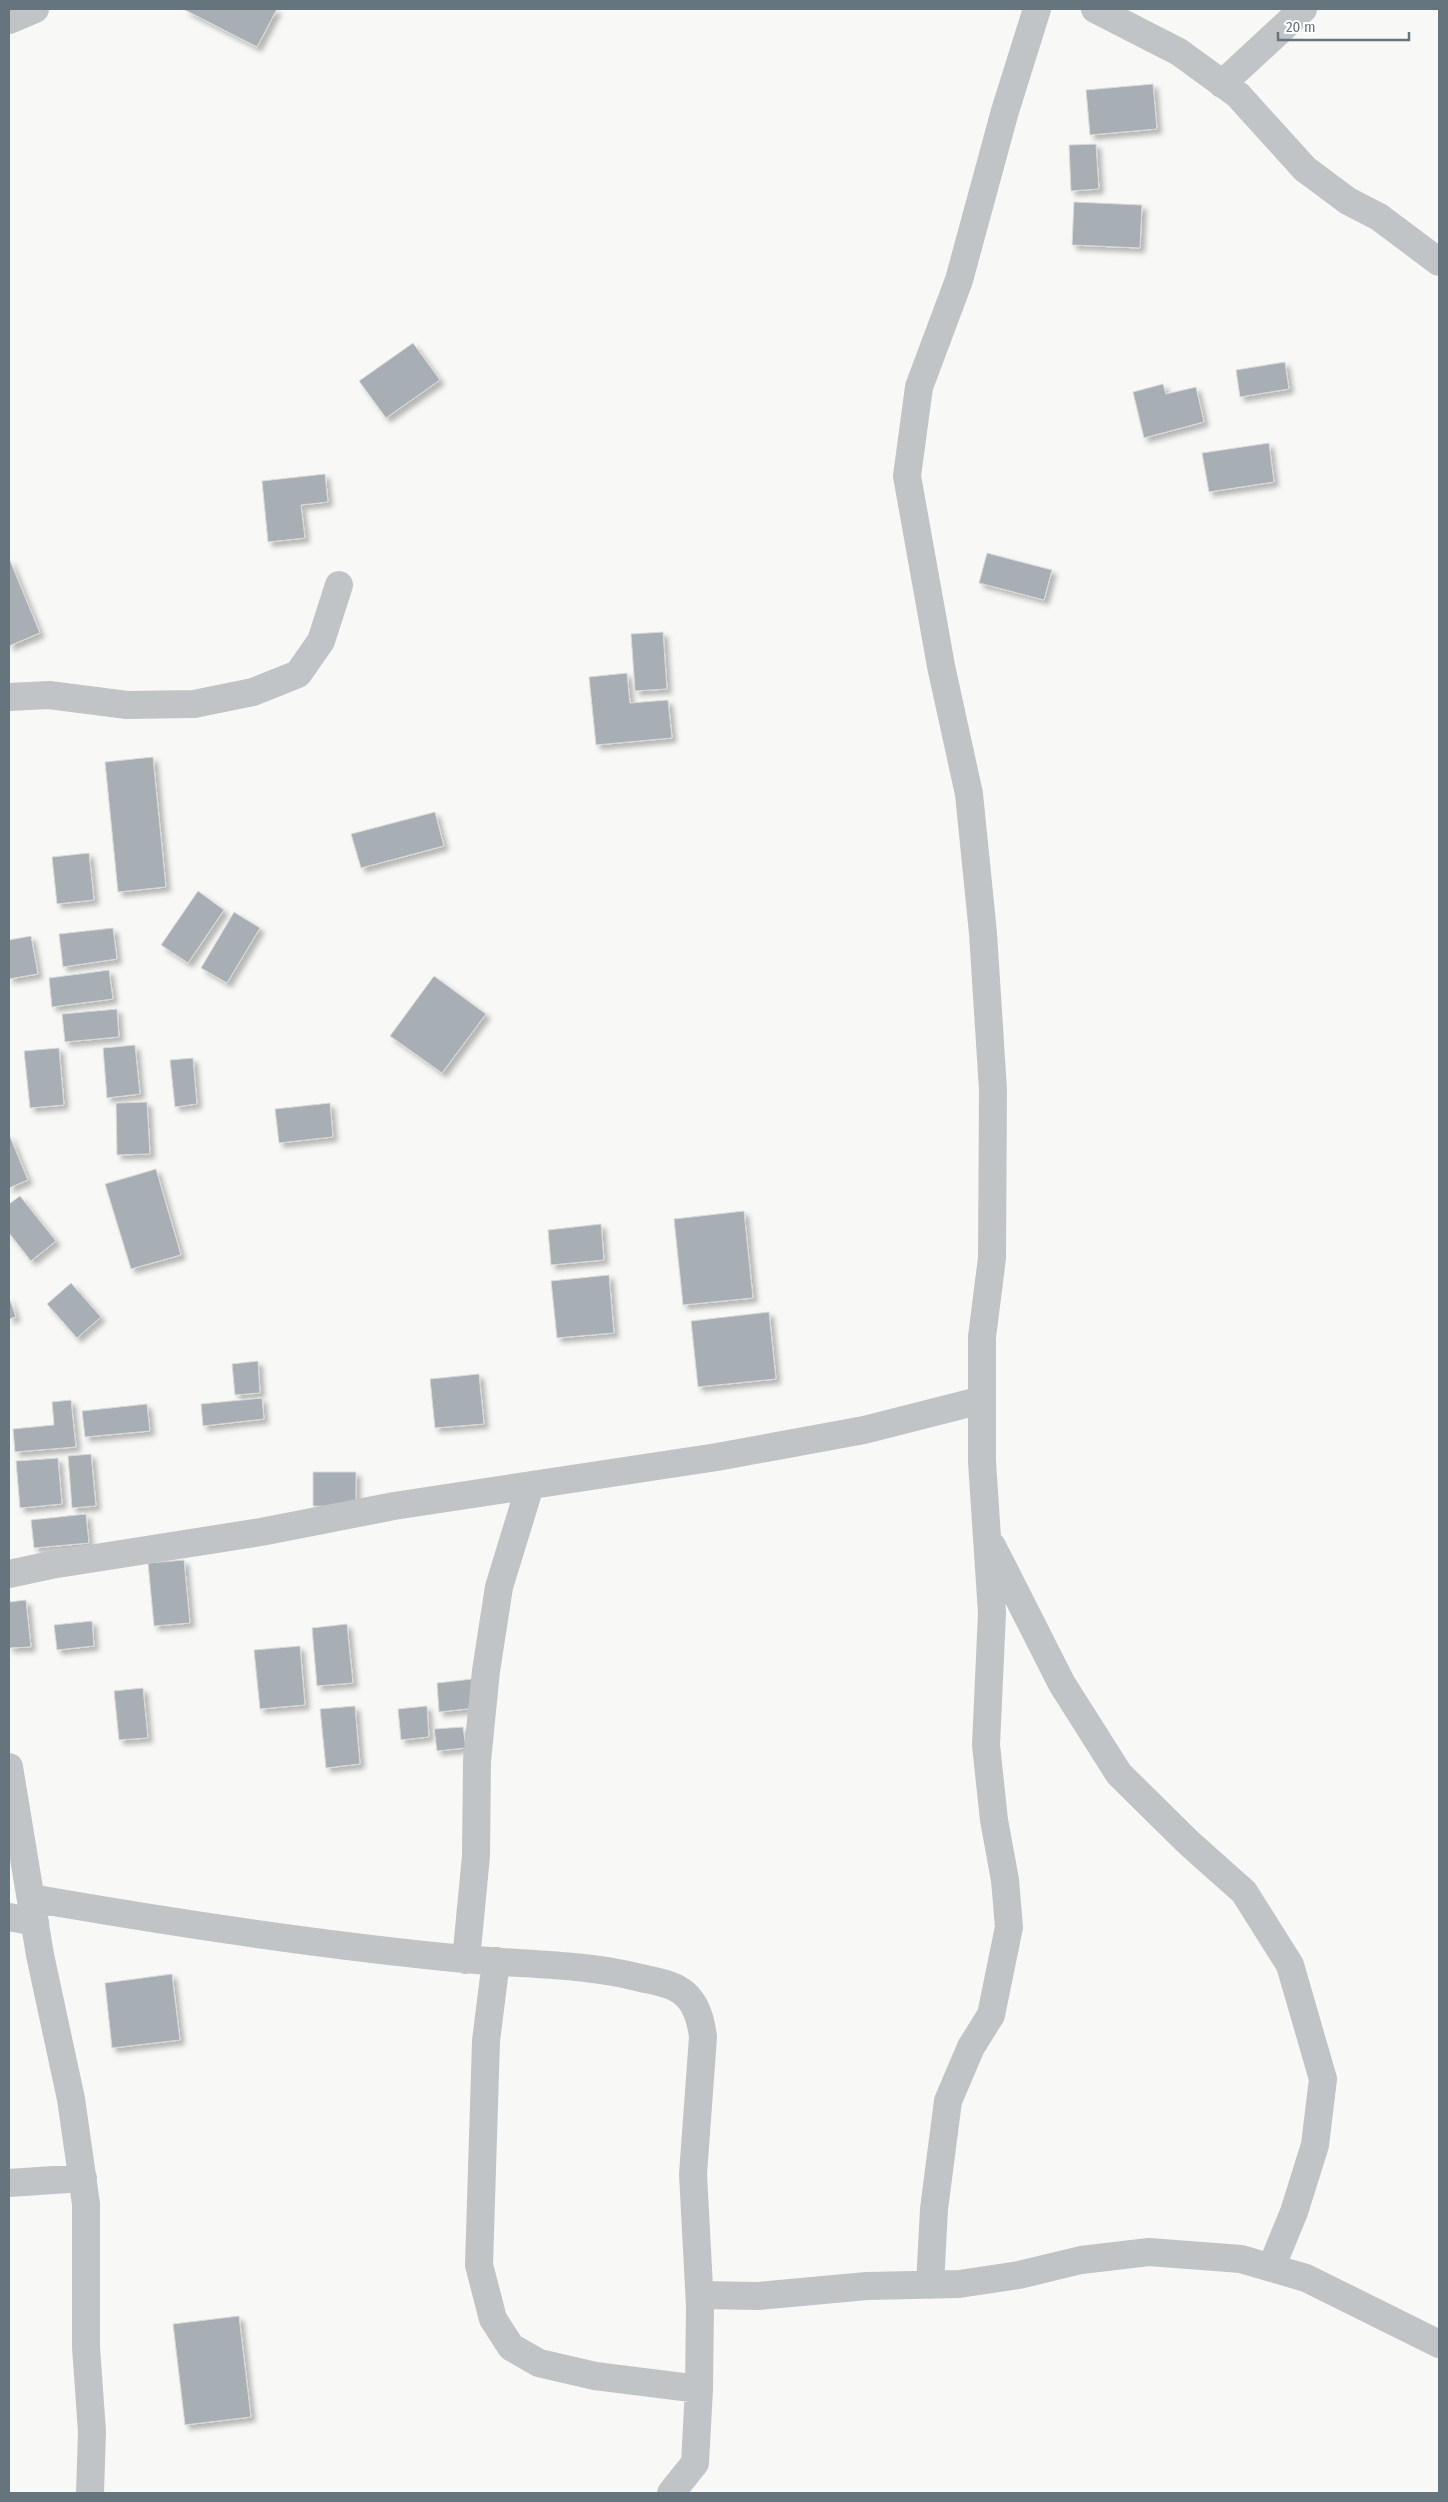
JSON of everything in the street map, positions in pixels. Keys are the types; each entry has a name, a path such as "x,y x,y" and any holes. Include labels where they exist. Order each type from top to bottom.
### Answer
{"street":[{"path":"9,20 35,9"},
{"path":"930,2285 934,2209 948,2101 971,2047 991,2015 1008,1927 1005,1880 994,1820 986,1745 992,1613 982,1462 982,1337 992,1258 993,1100 983,933 969,794 941,666 907,476 919,387 959,280 1004,111 1037,9"},
{"path":"1095,9 1179,52 1238,95 1305,169 1348,201 1379,217 1439,262"},
{"path":"1222,84 1303,9"},
{"path":"9,697 49,696 127,705 194,704 253,692 298,674 322,641 339,585"},
{"path":"9,1574 51,1565 261,1532 394,1506 717,1457 864,1430 982,1400"},
{"path":"466,1960 476,1856 477,1761 486,1671 499,1587 530,1486"},
{"path":"986,1534 1062,1684 1118,1774 1189,1843 1244,1892 1290,1965 1323,2080 1315,2145 1294,2212 1271,2268"},
{"path":"9,1767 25,1912 72,2099 86,2204 86,2347 92,2432 90,2493"},
{"path":"25,1912 334,1944 466,1960 576,1966 620,1972 660,1982 681,1991 694,2006 701,2019 703,2037 693,2174 700,2295 699,2389 695,2463 671,2493"},
{"path":"496,1962 486,2040 479,2265 493,2319 511,2347 539,2363 595,2376 699,2389"},
{"path":"9,2183 83,2178"},
{"path":"700,2295 758,2296 867,2286 959,2284 1020,2275 1081,2260 1149,2252 1241,2259 1306,2278 1439,2344"}],"building":[{"path":"186,9 277,9 257,47"},
{"path":"1153,84 1157,129 1090,135 1086,90"},
{"path":"1096,144 1099,189 1071,191 1069,145"},
{"path":"1074,202 1142,205 1140,248 1072,245"},
{"path":"413,343 440,380 386,418 359,381"},
{"path":"1285,362 1289,389 1240,397 1236,370"},
{"path":"1163,384 1166,394 1196,387 1204,422 1144,438 1133,392"},
{"path":"1269,443 1274,482 1209,492 1202,453"},
{"path":"325,474 328,502 301,505 305,538 268,542 262,481"},
{"path":"987,553 1052,570 1044,600 979,583"},
{"path":"9,558 40,633 9,646"},
{"path":"663,632 667,689 635,691 631,634"},
{"path":"627,673 630,703 668,700 672,738 596,745 589,677"},
{"path":"153,757 166,887 118,892 105,762"},
{"path":"435,812 444,846 361,868 351,834"},
{"path":"89,853 94,900 57,904 52,857"},
{"path":"198,891 224,910 188,963 161,945"},
{"path":"234,912 260,928 227,983 201,968"},
{"path":"113,928 117,959 63,967 59,934"},
{"path":"31,936 38,974 9,979 9,940"},
{"path":"109,970 113,999 52,1007 49,978"},
{"path":"434,976 486,1014 442,1073 390,1036"},
{"path":"117,1009 119,1037 65,1042 62,1014"},
{"path":"135,1045 140,1094 107,1098 103,1048"},
{"path":"59,1048 64,1105 30,1108 24,1051"},
{"path":"193,1058 197,1104 175,1107 170,1060"},
{"path":"147,1102 150,1154 117,1155 116,1103"},
{"path":"330,1103 333,1137 279,1143 275,1109"},
{"path":"9,1134 28,1180 9,1188"},
{"path":"156,1169 181,1255 131,1269 105,1184"},
{"path":"20,1196 56,1241 31,1261 9,1233 9,1204"},
{"path":"744,1211 753,1298 683,1305 674,1219"},
{"path":"601,1224 604,1260 551,1265 548,1230"},
{"path":"609,1275 614,1333 557,1338 551,1281"},
{"path":"71,1283 101,1317 77,1338 47,1304"},
{"path":"9,1297 16,1317 9,1319"},
{"path":"769,1312 776,1379 698,1387 691,1321"},
{"path":"258,1361 260,1393 235,1395 232,1364"},
{"path":"479,1374 484,1424 435,1428 430,1379"},
{"path":"262,1398 264,1419 203,1426 201,1404"},
{"path":"71,1400 76,1447 15,1452 13,1429 54,1425 52,1402"},
{"path":"147,1404 150,1431 85,1437 82,1411"},
{"path":"91,1454 96,1506 72,1508 68,1456"},
{"path":"58,1458 62,1504 20,1508 16,1461"},
{"path":"313,1472 356,1472 356,1507 313,1506"},
{"path":"86,1514 89,1543 34,1548 31,1520"},
{"path":"184,1560 190,1623 154,1626 148,1563"},
{"path":"26,1600 31,1647 9,1648 9,1602"},
{"path":"92,1621 94,1646 57,1650 54,1625"},
{"path":"347,1624 353,1683 317,1686 312,1628"},
{"path":"300,1646 305,1705 260,1709 254,1650"},
{"path":"473,1679 476,1708 439,1712 437,1683"},
{"path":"143,1688 148,1738 119,1740 114,1691"},
{"path":"355,1706 360,1764 326,1768 320,1709"},
{"path":"427,1706 429,1737 401,1740 398,1709"},
{"path":"463,1727 466,1748 437,1751 434,1729"},
{"path":"172,1974 180,2040 112,2048 105,1983"},
{"path":"239,2316 251,2417 185,2425 173,2324"}]}
